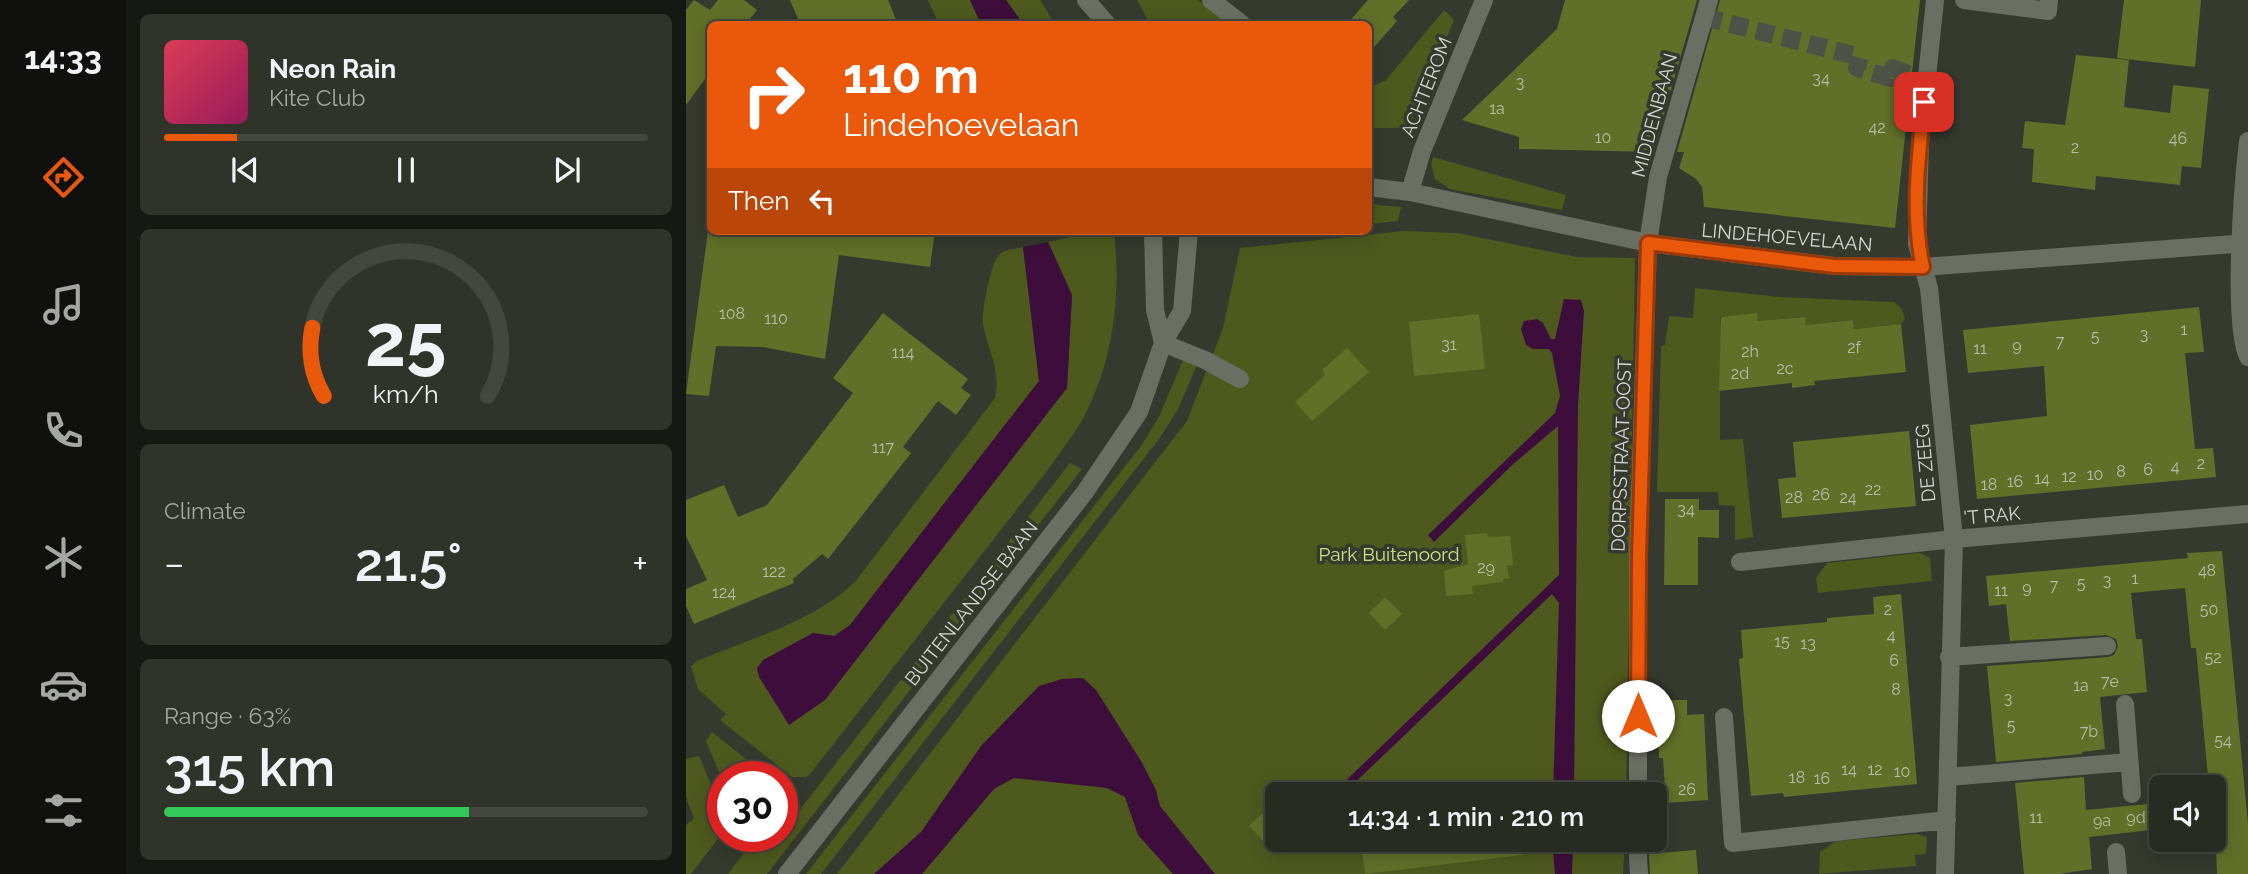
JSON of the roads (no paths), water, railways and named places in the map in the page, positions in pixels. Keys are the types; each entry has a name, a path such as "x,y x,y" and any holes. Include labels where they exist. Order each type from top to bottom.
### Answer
{"street":[{"path":"1212,0 1238,21"},
{"name":"ACHTEROM","path":"1410,192 1422,150 1484,0"},
{"name":"MIDDENBAAN","path":"1648,243 1658,177 1709,0"},
{"name":"DE ZEEG","path":"1935,0 1923,39 1917,244 1931,302 1954,539 1945,874"},
{"path":"1964,0 2048,10 2049,0"},
{"path":"1088,2 1095,21"},
{"path":"1088,2 1104,21"},
{"path":"2248,141 2242,186 2245,243 2241,302 2248,357"},
{"name":"LINDEHOEVELAAN","path":"1372,187 1410,192 1648,243 1834,266 1923,267 2245,243"},
{"path":"1153,235 1155,310 1163,343 1205,360 1240,379"},
{"name":"BUITENLANDSE BAAN","path":"787,874 1085,492 1139,412 1163,343 1182,311 1189,235"},
{"name":"DORPSSTRAAT-OOST","path":"1638,782 1639,559 1648,243"},
{"name":"'T RAK","path":"1740,562 1954,539 2248,514"},
{"path":"1949,657 2107,646"},
{"path":"2125,704 2132,794"},
{"path":"1724,717 1733,843 1947,820"},
{"path":"1948,777 2129,762"},
{"path":"1638,852 1639,874"},
{"path":"2116,852 2118,874"}],"tunnel":[{"path":"1704,17 1860,57 1857,68 1890,78 1893,68 1926,81"}],"park label":[{"name":"Park Buitenoord","path":"1389,554"}]}
